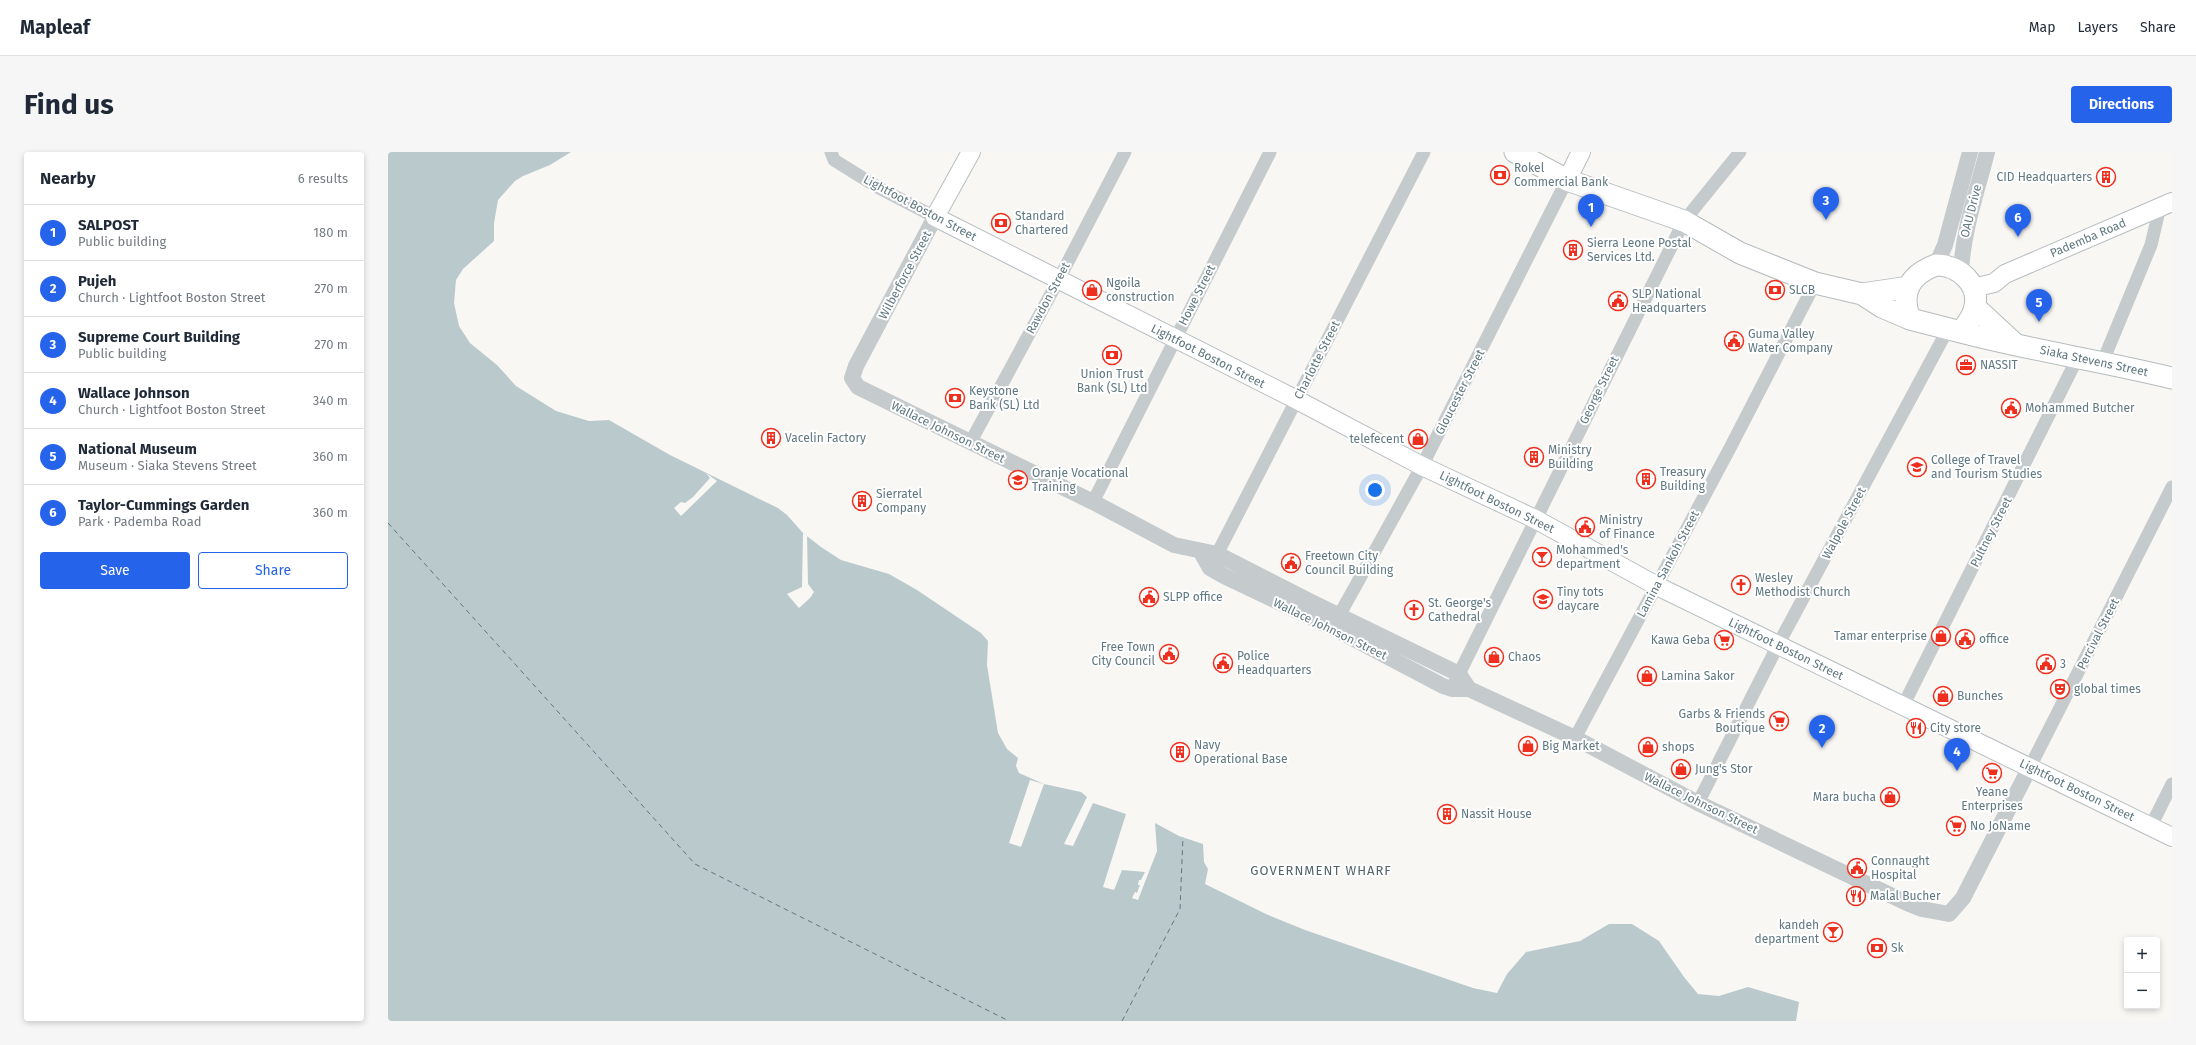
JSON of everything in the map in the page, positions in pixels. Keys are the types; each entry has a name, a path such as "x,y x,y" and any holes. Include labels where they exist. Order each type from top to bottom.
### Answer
{"main road":[{"name":"Wilberforce Street","path":"935,218 971,152"},
{"path":"1515,152 1567,180 1684,221 1740,254 1815,283 1862,294 1882,307 1910,319 1954,330 1971,317 1971,292"},
{"name":"Gloucester Street","path":"1567,180 1581,152"},
{"name":"Pademba Road","path":"1971,292 1997,294 2005,274 2166,205"},
{"name":"Lightfoot Boston Street","path":"935,218 1297,400 1422,466 1535,519 1657,586 2172,837"},
{"path":"1910,319 1905,306 1905,295 1909,286 1924,270 1936,265 1953,267 1971,292 2017,345"},
{"path":"1862,294 1909,286"},
{"name":"Siaka Stevens Street","path":"1954,330 2017,345 2103,361 2172,378"}],"street":[{"name":"Rawdon Street","path":"970,443 1059,279 1125,152"},
{"name":"Howe Street","path":"1094,502 1175,338 1270,152"},
{"name":"Charlotte Street","path":"1214,561 1424,152"},
{"name":"George Street","path":"1452,689 1684,221 1740,152"},
{"name":"OAU Drive","path":"1936,265 1945,245 1970,152"},
{"name":"OAU Drive","path":"1971,292 1962,250 1969,216 1987,152"},
{"name":"Lightfoot Boston Street","path":"830,153 834,160 879,188 935,218"},
{"name":"Gloucester Street","path":"1335,621 1422,466 1567,180"},
{"path":"2103,361 2166,205"},
{"name":"Wilberforce Street","path":"852,378 935,218"},
{"name":"Lamina Sankoh Street","path":"1575,738 1657,586 1815,283"},
{"name":"Walpole Street","path":"1698,803 1778,645 1954,330"},
{"name":"Pultney Street","path":"1903,706 2078,357"},
{"name":"Wallace Johnson Street","path":"852,378 858,387 970,443 1094,502 1174,545 1201,552 1257,593 1335,621 1459,674 1469,689"},
{"name":"Percival Street","path":"1935,913 1949,914 1963,898 2172,487"},
{"name":"Wallace Johnson Street","path":"1335,621 1452,689 1469,689 1575,738 1698,803 1907,903 1935,913"},
{"path":"2151,826 2172,784"}],"shaded area":[{"path":"388,152 571,152 550,165 523,176 515,181 498,200 494,223 494,241 463,269 456,280 454,303 459,326 470,343 497,365 516,386 556,411 589,421 609,420 670,455 778,508 787,515 803,533 841,560 889,574 917,590 981,633 988,641 987,665 998,733 1007,749 1018,758 1016,766 1019,773 1044,784 1081,792 1087,797 1064,844 1073,846 1093,803 1126,814 1103,887 1114,890 1122,870 1145,872 1141,880 1139,880 1138,885 1140,885 1137,893 1135,892 1132,898 1138,900 1157,851 1155,823 1179,836 1203,844 1204,862 1208,869 1205,884 1266,914 1305,930 1473,988 1497,993 1507,974 1526,952 1580,941 1609,924 1632,924 1659,941 1684,977 1698,994 1719,996 1748,987 1799,1002 1796,1021 388,1021"}],"pier":[{"path":"706,473 717,481 681,516 674,508 681,502 685,503 693,497 710,478"},
{"path":"803,533 807,536 808,584 814,592 799,608 787,594 802,587"},
{"path":"1030,780 1044,784 1021,847 1009,843"}],"ferry route":[{"path":"388,523 695,864 1009,1021"},
{"path":"1122,1021 1180,909 1183,837"}],"place":[{"name":"Rokel Commercial Bank","path":"1500,175"},
{"name":"CID Headquarters","path":"2106,177"},
{"name":"Supreme Court Building","path":"1826,220"},
{"name":"Standard Chartered","path":"1001,223"},
{"name":"SALPOST","path":"1591,227"},
{"name":"Taylor-Cummings Garden","path":"2018,237"},
{"name":"Sierra Leone Postal Services Ltd.","path":"1573,250"},
{"name":"Ngoila construction","path":"1092,290"},
{"name":"SLCB","path":"1775,290"},
{"name":"SLP National Headquarters","path":"1618,301"},
{"name":"National Museum","path":"2039,322"},
{"name":"Guma Valley Water Company","path":"1734,341"},
{"name":"Union Trust Bank (SL) Ltd","path":"1112,355"},
{"name":"NASSIT","path":"1966,365"},
{"name":"Keystone Bank (SL) Ltd","path":"955,398"},
{"name":"Mohammed Butcher","path":"2011,408"},
{"name":"Vacelin Factory","path":"771,438"},
{"name":"telefecent","path":"1418,439"},
{"name":"Ministry Building","path":"1534,457"},
{"name":"College of Travel and Tourism Studies","path":"1917,467"},
{"name":"Treasury Building","path":"1646,479"},
{"name":"Oranje Vocational Training","path":"1018,480"},
{"name":"Sierratel Company","path":"862,501"},
{"name":"Ministry of Finance","path":"1585,527"},
{"name":"Mohammed's department","path":"1542,557"},
{"name":"Freetown City Council Building","path":"1291,563"},
{"name":"Wesley Methodist Church","path":"1741,585"},
{"name":"SLPP office","path":"1149,597"},
{"name":"Tiny tots daycare","path":"1543,599"},
{"name":"St. George's Cathedral","path":"1414,610"},
{"name":"Tamar enterprise","path":"1941,636"},
{"name":"office","path":"1965,639"},
{"name":"Kawa Geba","path":"1724,640"},
{"name":"Free Town City Council","path":"1169,654"},
{"name":"Chaos","path":"1494,657"},
{"name":"Police Headquarters","path":"1223,663"},
{"name":"3","path":"2046,664"},
{"name":"Lamina Sakor","path":"1647,676"},
{"name":"global times","path":"2060,689"},
{"name":"Bunches","path":"1943,696"},
{"name":"Garbs & Friends Boutique","path":"1779,721"},
{"name":"City store","path":"1916,728"},
{"name":"Big Market","path":"1528,746"},
{"name":"shops","path":"1648,747"},
{"name":"Pujeh","path":"1822,748"},
{"name":"Navy Operational Base","path":"1180,752"},
{"name":"Jung's Stor","path":"1681,769"},
{"name":"Wallace Johnson","path":"1957,771"},
{"name":"Yeane Enterprises","path":"1992,773"},
{"name":"Mara bucha","path":"1890,797"},
{"name":"Nassit House","path":"1447,814"},
{"name":"No JoName","path":"1956,826"},
{"name":"Connaught Hospital","path":"1857,868"},
{"name":"Malal Bucher","path":"1856,896"},
{"name":"kandeh department","path":"1833,932"},
{"name":"Sk","path":"1877,948"}],"district":[{"name":"GOVERNMENT WHARF","path":"1321,870"}]}
